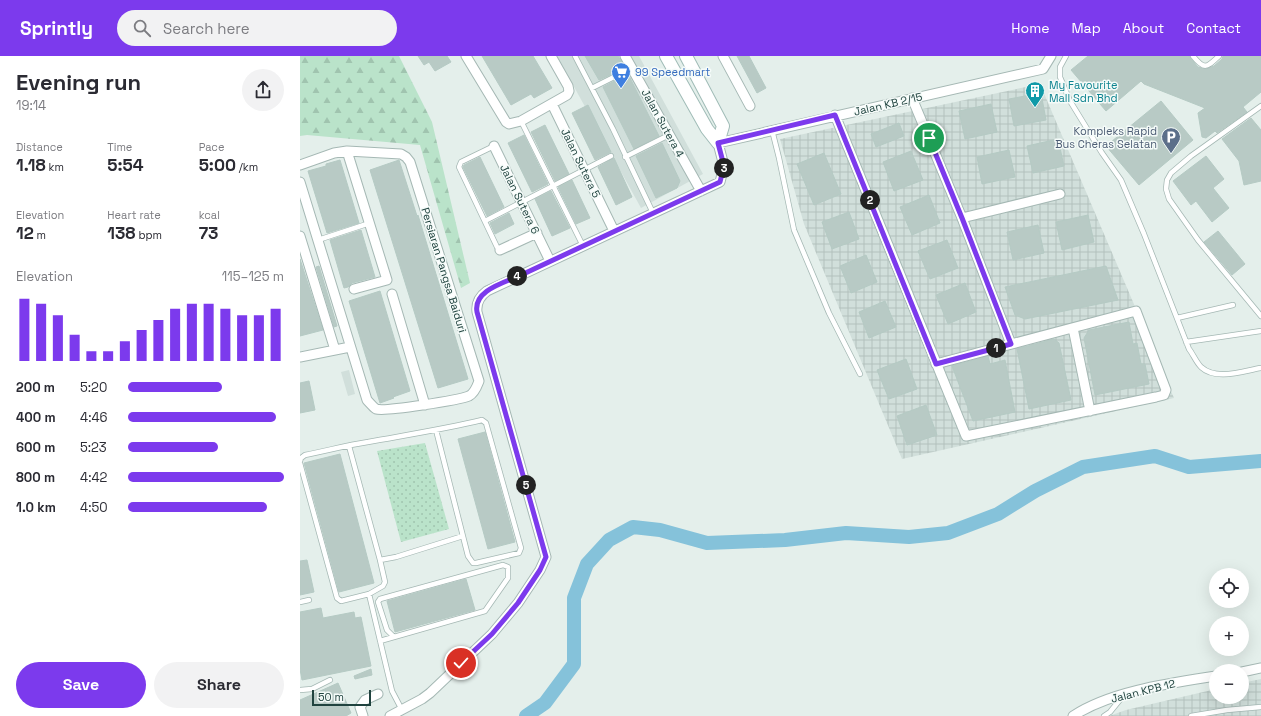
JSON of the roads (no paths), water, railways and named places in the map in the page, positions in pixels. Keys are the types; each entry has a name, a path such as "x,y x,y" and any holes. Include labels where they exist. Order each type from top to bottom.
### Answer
{"street":[{"path":"466,56 506,122 509,124 521,121 567,95 569,91 568,86 551,56"},
{"name":"Jalan Sutera 4","path":"625,56 701,191"},
{"path":"390,716 422,699 430,693 492,634 523,596 540,570 546,557 477,312 476,306 482,294 548,257 583,246 720,182 724,166 718,143 707,129 666,56"},
{"path":"686,56 723,126 718,143"},
{"path":"723,56 750,106"},
{"name":"Jalan KB 2/15","path":"718,143 835,115 1043,69 1051,56"},
{"path":"912,98 962,218 1011,344"},
{"name":"Jalan Sutera 5","path":"552,104 614,231"},
{"path":"835,115 936,364 966,436 1164,395 1166,390 1136,311 936,364"},
{"name":"Jalan Sutera 6","path":"494,146 548,257"},
{"path":"347,152 387,280 354,290"},
{"name":"Persiaran Pangsa Baiduri","path":"300,165 334,153 347,152 400,154 406,157 410,162 479,380 476,389 470,396 425,405 385,410 376,408 367,400 350,347"},
{"path":"300,182 350,347 300,357"},
{"path":"962,218 1060,194"},
{"path":"500,250 537,233"},
{"path":"301,242 335,350"},
{"path":"392,294 425,405"},
{"path":"1073,328 1090,411"},
{"path":"1249,671 1261,668"},
{"name":"Jalan KPB 12","path":"1073,716 1081,710 1124,694 1169,683 1209,677"},
{"path":"363,716 360,707 365,700 378,694"}],"lane":[{"path":"575,56 652,213"},
{"path":"1066,56 1060,67 1060,77 1070,101 1102,153 1121,180 1189,349 1200,366 1209,372 1228,374 1261,368"},
{"path":"1194,56 1200,64 1204,66 1209,65 1219,56"},
{"path":"592,88 632,68"},
{"path":"1261,106 1191,156 1171,173 1167,180 1166,189 1170,199 1198,240 1261,316"},
{"path":"521,121 583,246"},
{"path":"772,130 794,230 829,313 860,374"},
{"path":"625,157 669,135"},
{"path":"494,146 461,162 459,167 497,247 500,250"},
{"path":"485,221 611,156"},
{"path":"318,240 370,223"},
{"path":"1177,318 1233,305"},
{"path":"1186,342 1261,331"},
{"path":"349,446 385,582 381,589 369,594 341,601 336,598 300,462 301,458 305,455 349,446 436,430 482,420 486,423 521,550 520,553 473,563 468,556 436,430"},
{"path":"380,560 396,557 463,536"},
{"path":"380,641 394,637 485,611 508,578 508,567 503,565 380,598 378,602 387,630 394,637"},
{"path":"369,594 392,691 402,710"},
{"path":"300,602 309,600"},
{"path":"300,690 312,689 330,680"},
{"path":"1104,716 1110,712 1124,694"},
{"path":"1191,716 1227,710 1261,707"}],"waterway":[{"path":"526,716 545,703 574,664 574,598 587,564 609,540 633,527 660,530 707,543 785,540 846,533 909,537 948,533 998,514 1035,491 1083,467 1155,456 1189,467 1261,461"}],"place":[{"name":"99 Speedmart","path":"621,89"},
{"name":"My Favourite Mall Sdn Bhd","path":"1035,108"},
{"name":"Kompleks Rapid Bus Cheras Selatan","path":"1171,154"}]}
